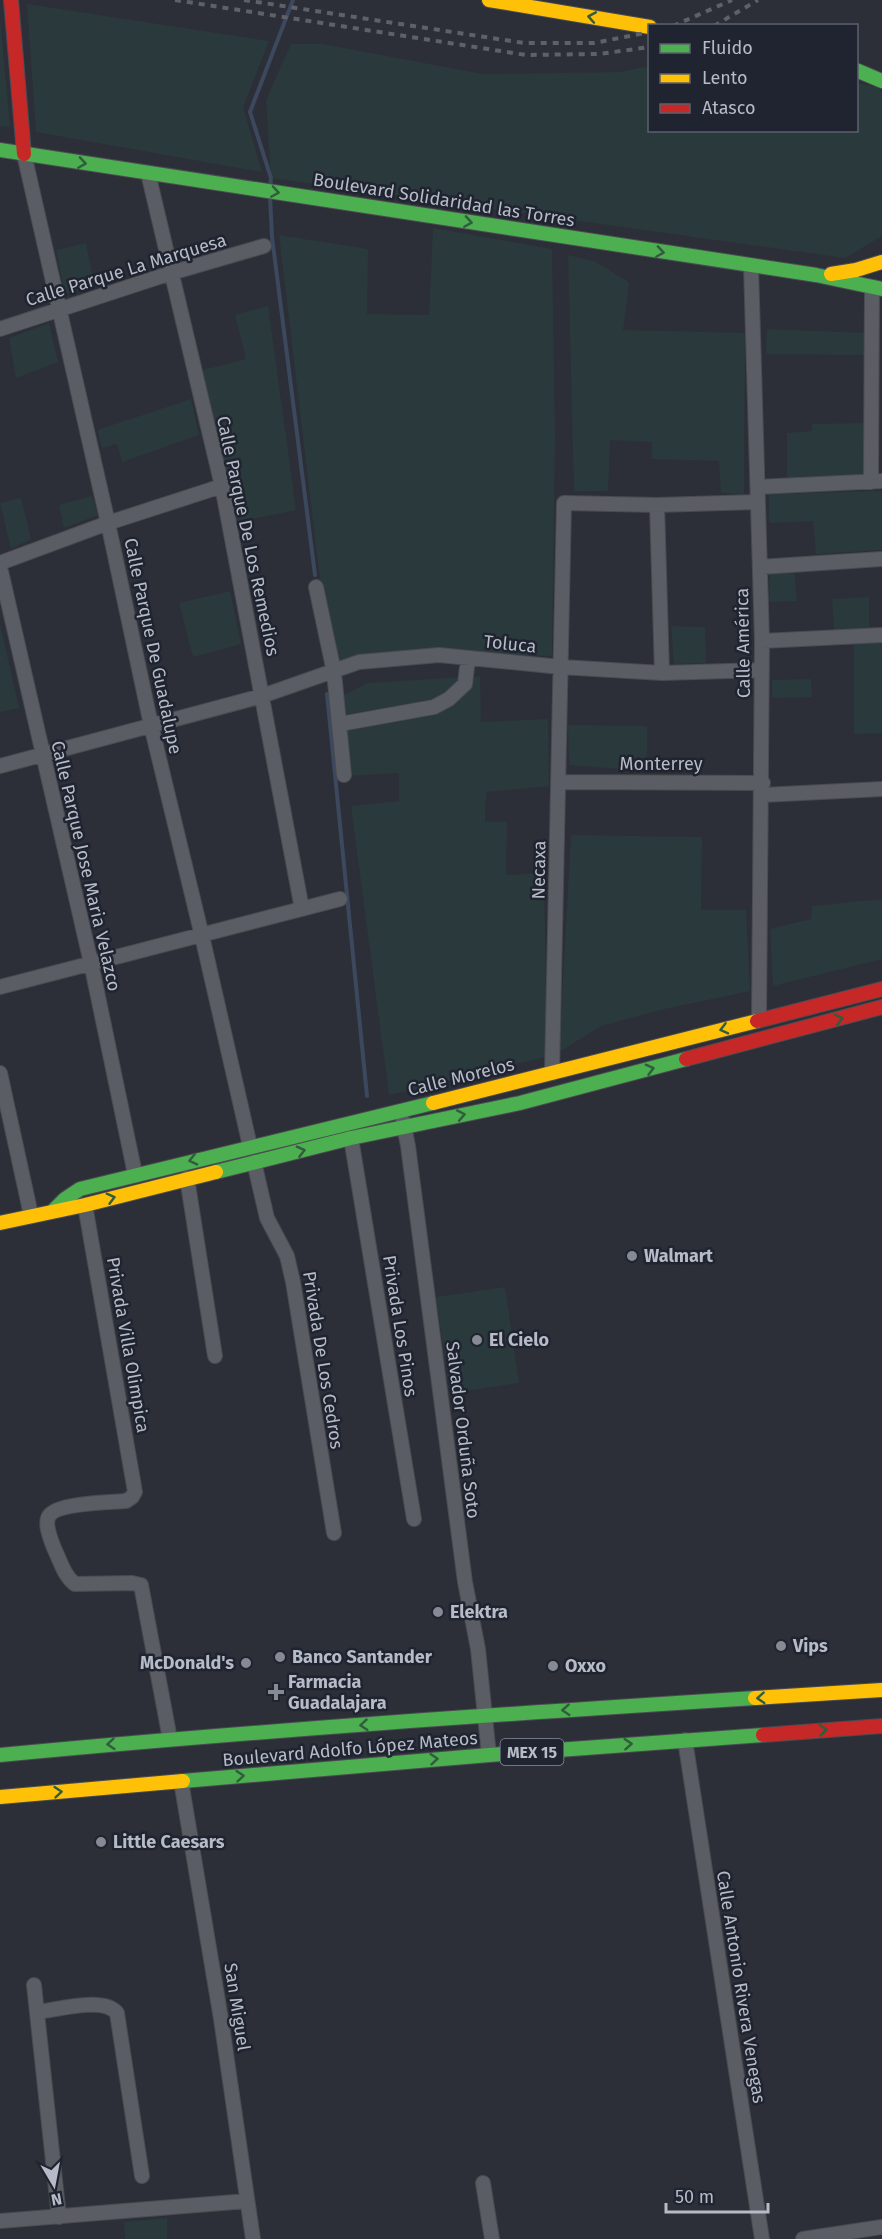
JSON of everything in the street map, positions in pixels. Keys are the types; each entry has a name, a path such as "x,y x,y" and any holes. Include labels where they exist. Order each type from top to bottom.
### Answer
{"main road":[{"path":"11,0 24,154"},
{"path":"489,0 648,27"},
{"path":"858,68 882,71"},
{"path":"858,69 882,81"},
{"name":"Boulevard Solidaridad las Torres","path":"0,150 816,275 877,288"},
{"path":"816,275 846,272 882,262"},
{"name":"Calle Morelos","path":"54,1210 80,1189 135,1174 401,1111 882,989"},
{"name":"Calle Morelos","path":"0,1222 85,1205 351,1138 520,1103 882,1007"},
{"name":"Boulevard Adolfo López Mateos","path":"0,1755 170,1739 485,1715 882,1690"},
{"name":"Boulevard Adolfo López Mateos","path":"0,1797 489,1755 882,1726"}],"street":[{"name":"Calle Parque De Guadalupe","path":"24,154 108,523 151,725 250,1146"},
{"name":"Calle Parque De Los Remedios","path":"148,173 222,486 302,909"},
{"name":"Calle Parque La Marquesa","path":"0,329 171,273 264,246"},
{"name":"Calle América","path":"751,266 762,640 759,1020"},
{"path":"758,487 877,481 877,288"},
{"path":"0,565 108,523 222,486"},
{"path":"662,673 657,505 758,502"},
{"name":"Necaxa","path":"552,1073 564,503 657,505"},
{"path":"760,567 882,559"},
{"name":"Calle Parque Jose Maria Velazco","path":"0,565 91,963 135,1174"},
{"path":"316,587 334,672 344,775"},
{"path":"762,640 882,635"},
{"name":"Toluca","path":"0,766 262,696 359,662 439,655 561,667 662,673 762,670"},
{"path":"340,724 434,707 449,699 465,684 468,658"},
{"name":"Monterrey","path":"559,782 762,789 882,789"},
{"path":"0,987 340,899"},
{"path":"0,1073 31,1215"},
{"name":"Salvador Orduña Soto","path":"401,1111 408,1146 462,1558 478,1649 489,1755"},
{"name":"Privada Los Pinos","path":"351,1138 414,1519"},
{"name":"Privada De Los Cedros","path":"254,1162 267,1218 287,1256 293,1282 334,1533"},
{"path":"187,1178 216,1356"},
{"name":"Privada Villa Olimpica","path":"85,1205 135,1492 126,1501 64,1507 52,1512 48,1517 50,1537 65,1573 75,1584 132,1582 141,1585 170,1739"},
{"name":"Calle Antonio Rivera Venegas","path":"685,1740 762,2239"},
{"name":"San Miguel","path":"182,1781 221,2019 253,2239"},
{"path":"34,1985 59,2217"},
{"path":"37,2012 97,2004 108,2005 117,2013 142,2176"},
{"path":"483,2183 492,2239"},
{"path":"0,2221 247,2201"},
{"path":"802,2239 882,2227"}],"shaded area":[{"path":"27,4 269,41 243,107 262,172 36,132"},
{"path":"0,19 10,127 0,126"},
{"path":"291,44 323,44 483,74 621,72 648,66 648,132 858,132 858,83 877,87 882,92 882,236 845,258 271,178 266,100"},
{"path":"433,228 552,249 555,437 552,656 477,653 378,657 332,680 279,235 368,249 367,314 429,315"},
{"path":"86,243 94,284 65,295 56,250"},
{"path":"568,255 594,261 629,282 623,330 745,333 744,494 721,493 719,461 652,459 652,442 610,440 608,491 574,491"},
{"path":"268,306 296,510 236,522 203,370 246,359 235,315"},
{"path":"49,323 58,362 16,378 9,338"},
{"path":"767,329 864,333 864,355 766,354"},
{"path":"191,399 199,435 122,462 117,444 102,448 97,430"},
{"path":"864,423 865,479 787,482 787,433 812,431 812,424"},
{"path":"882,491 882,550 816,554 813,521 769,523 769,494"},
{"path":"92,496 98,515 64,528 59,505"},
{"path":"21,498 31,539 11,549 0,503"},
{"path":"794,571 797,601 769,602 770,572"},
{"path":"230,591 241,644 193,657 179,603"},
{"path":"869,597 869,629 834,630 832,599"},
{"path":"0,624 19,708 0,712"},
{"path":"671,626 705,627 706,663 674,664"},
{"path":"854,639 882,639 882,733 854,734"},
{"path":"480,676 481,722 548,719 549,786 486,792 485,822 507,822 506,875 544,873 547,1057 389,1095 351,806 399,801 399,773 350,776 336,699 368,683"},
{"path":"811,679 812,697 772,698 772,680"},
{"path":"568,725 647,726 647,771 569,765"},
{"path":"571,835 702,837 701,910 746,910 750,991 660,1010 601,1026 559,1052"},
{"path":"882,899 882,959 773,986 770,929 811,919 812,906"},
{"name":"El Cielo","path":"505,1287 519,1383 450,1393 436,1297"},
{"path":"167,2218 167,2239 125,2239 124,2222"}],"waterway":[{"path":"270,186 271,178 250,112 293,0"},
{"path":"270,196 272,237 315,575"},
{"path":"327,694 367,1096"}],"railway":[{"path":"175,0 526,55 599,54 648,47"},
{"path":"244,0 524,43 594,43 648,32"},
{"path":"678,24 732,0"},
{"path":"717,24 758,0"}],"traffic: fast":[{"path":"858,71 882,81"},
{"path":"0,150 816,275 882,289"},
{"path":"216,1172 351,1138 520,1103 686,1059"},
{"path":"54,1210 80,1189 433,1103"},
{"path":"0,1755 188,1738 755,1698"},
{"path":"183,1781 763,1735"}],"traffic: slow":[{"path":"489,0 648,27"},
{"path":"831,274 856,270 882,262"},
{"path":"433,1103 757,1021"},
{"path":"0,1223 85,1205 216,1172"},
{"path":"755,1698 882,1690"},
{"path":"0,1797 183,1781"}],"traffic: jam":[{"path":"11,0 24,154"},
{"path":"757,1021 882,989"},
{"path":"686,1059 882,1007"},
{"path":"763,1735 882,1726"}],"place":[{"name":"Walmart","path":"632,1256"},
{"name":"El Cielo","path":"477,1340"},
{"name":"Elektra","path":"438,1612"},
{"name":"Vips","path":"781,1646"},
{"name":"Banco Santander","path":"280,1657"},
{"name":"McDonald's","path":"246,1663"},
{"name":"Oxxo","path":"553,1666"},
{"name":"Farmacia Guadalajara","path":"276,1692"},
{"name":"Little Caesars","path":"101,1842"}]}
